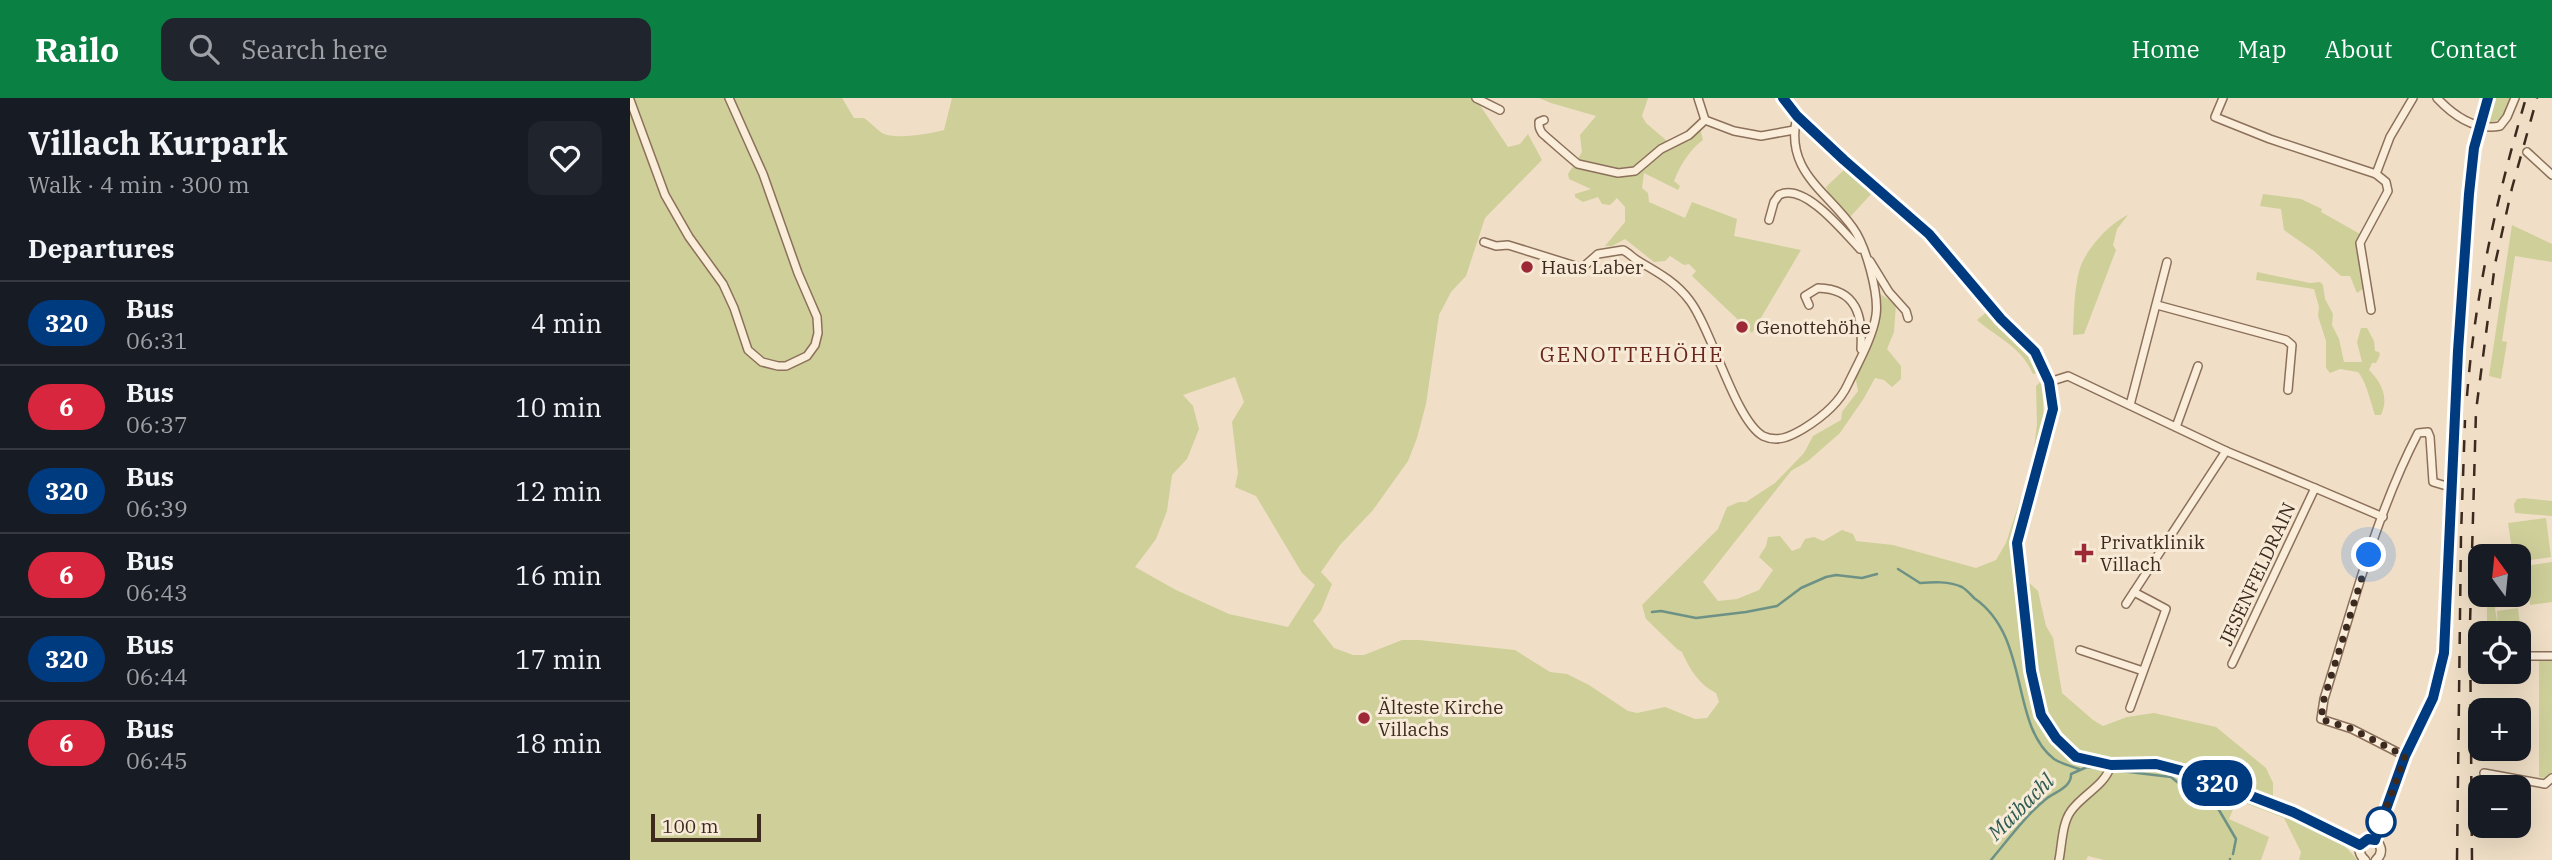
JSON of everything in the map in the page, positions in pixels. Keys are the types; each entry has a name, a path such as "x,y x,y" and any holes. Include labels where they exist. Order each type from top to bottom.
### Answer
{"street":[{"path":"630,100 665,195 689,237 727,290 748,350 762,362 786,366 807,356 815,345 818,333 817,317 798,273 766,183 729,98"},
{"path":"1476,98 1500,110"},
{"path":"1698,98 1705,120"},
{"path":"1783,98 1797,116 1844,160 1929,234 2001,319 2035,352 2049,382 2053,409 2017,543 2031,671 2041,715 2056,738 2076,757 2110,769 2156,764 2194,774 2293,812 2360,845"},
{"path":"2223,98 2215,117 2270,139 2376,174 2386,182 2388,191 2360,243 2371,310"},
{"path":"2376,174 2390,137 2413,98"},
{"path":"2437,98 2448,110 2479,126 2489,128 2500,126 2515,98"},
{"path":"2375,840 2405,756 2433,698 2444,653 2450,487 2469,194 2479,126 2488,98"},
{"path":"1797,116 1794,130 1795,154 1801,165 1822,194 1855,230 1865,253 1889,292 1906,311 1908,318"},
{"path":"1544,120 1538,125 1544,136 1559,145 1578,164 1625,173 1635,171 1661,149 1689,135 1705,120"},
{"path":"1705,120 1746,135 1767,137 1794,130"},
{"path":"2527,152 2552,175"},
{"path":"1485,242 1582,268 1598,254 1623,250 1662,274 1692,304 1745,415 1760,433 1770,438 1790,437 1829,410 1845,390 1861,357 1876,315 1875,295 1865,253 1829,216 1800,194 1793,191 1779,195 1769,220"},
{"path":"2130,405 2167,262"},
{"path":"1809,305 1805,296 1818,288 1836,292 1850,300 1856,307 1861,322 1861,357"},
{"path":"2157,305 2286,340 2292,345 2288,390"},
{"path":"2176,427 2199,366"},
{"path":"2049,382 2068,376 2226,451 2315,488"},
{"path":"2405,756 2352,729 2321,719 2324,699 2383,517 2418,433 2428,432 2430,437 2433,482 2450,487"},
{"path":"2126,604 2226,451"},
{"name":"JESENFELDRAIN","path":"2232,664 2315,488 2383,517"},
{"path":"2130,708 2166,609 2134,592"},
{"path":"2080,650 2143,671"},
{"path":"2531,656 2552,656"},
{"path":"2059,860 2068,814 2110,769"},
{"path":"2484,773 2545,784 2552,778"},
{"path":"2360,845 2368,839 2375,840 2381,848 2381,855 2376,860"},
{"path":"2360,845 2360,855 2365,860"}],"green space":[{"path":"630,98 842,98 854,118 864,118 882,133 903,136 944,130 952,98 1475,98 1508,147 1520,144 1528,134 1542,160 1485,218 1466,276 1451,292 1439,315 1426,404 1408,461 1373,510 1340,545 1321,572 1332,584 1321,611 1313,621 1334,648 1353,655 1364,655 1402,640 1419,640 1515,650 1550,672 1567,674 1589,685 1628,711 1637,713 1665,707 1695,719 1707,718 1719,702 1716,693 1695,676 1682,652 1646,619 1642,605 1718,529 1727,507 1746,502 1775,483 1804,453 1813,436 1841,420 1842,412 1858,391 1855,375 1878,320 1880,294 1896,304 1894,332 1887,349 1901,366 1901,379 1892,387 1884,380 1875,378 1840,433 1808,461 1791,471 1703,582 1718,601 1737,599 1759,590 1773,570 1759,557 1768,537 1780,536 1792,551 1800,548 1805,539 1814,537 1823,541 1842,530 1853,534 1856,541 1893,545 1976,568 1996,560 2006,543 2032,464 2037,424 2036,386 2042,380 2044,423 2040,451 2017,548 2024,578 2038,591 2046,626 2053,638 2062,693 2103,726 2127,717 2154,713 2216,727 2266,768 2273,783 2273,806 2329,834 2357,860 2299,860 2301,852 2284,818 2237,800 2229,819 2269,837 2261,860 2104,860 2088,856 2086,860 630,860","holes":["1235,377 1244,402 1232,422 1238,473 1235,487 1256,496 1302,573 1315,585 1288,627 1229,614 1176,590 1135,567 1156,539 1167,511 1172,475 1187,459 1199,429 1193,406 1183,395","2107,760 2155,763 2192,770 2116,768"]},
{"path":"1539,98 1648,98 1642,116 1646,123 1667,141 1652,152 1700,128 1703,140 1689,153 1679,170 1674,181 1680,186 1678,190 1644,173 1642,188 1648,193 1649,202 1685,218 1692,202 1737,219 1734,236 1801,250 1752,333 1692,276 1696,271 1689,264 1684,265 1670,256 1665,261 1654,262 1625,239 1612,246 1605,246 1625,222 1625,207 1617,198 1610,205 1602,204 1598,197 1583,202 1575,197 1575,194 1591,189 1569,179 1568,174 1582,152 1580,135 1596,116"},
{"path":"2494,98 2513,98 2501,119 2485,124"},
{"path":"1845,169 1872,193 1849,218 1830,197 1826,187"},
{"path":"2263,194 2301,199 2322,209 2321,212 2360,234 2357,254 2364,288 2357,293 2350,276 2341,276 2314,251 2284,230 2281,209 2260,206"},
{"path":"2128,215 2117,229 2113,245 2116,250 2084,334 2073,335 2077,284 2083,260 2107,230"},
{"path":"2512,225 2552,244 2552,262 2515,256 2502,341 2507,342 2501,379 2489,376"},
{"path":"2257,272 2310,283 2320,282 2323,285 2344,362 2362,362 2357,342 2361,328 2367,328 2374,341 2375,351 2380,355 2369,370 2383,391 2381,415 2375,415 2366,386 2358,372 2340,369 2330,373 2326,368 2326,341 2318,316 2319,307 2314,289 2256,280"},
{"path":"1988,311 2023,347 2037,373 2033,374 2015,349 1977,320"},
{"path":"2517,499 2552,501 2552,516 2515,513 2514,504"},
{"path":"2546,518 2551,557 2531,560 2531,544 2511,544 2508,523"},
{"path":"2552,562 2552,602 2531,605 2531,565"},
{"path":"2487,607 2495,607 2497,621 2487,621"},
{"path":"2518,608 2520,621 2498,621 2497,611"},
{"path":"2539,658 2552,658 2552,773 2547,778 2539,777"}],"waterway":[{"path":"1898,569 1920,583 1936,582 1962,587 1992,615 2004,635 2031,725 2040,744 2054,759 2079,769"},
{"path":"1652,612 1661,611 1696,618 1746,612 1777,606 1801,588 1826,577 1836,575 1862,578 1877,574"},
{"name":"Maibachl","path":"1991,860 2031,813 2066,786 2071,774 2087,767 2171,777 2193,795 2219,810 2236,839 2233,854"}],"railway":[{"path":"2467,396 2476,320 2489,246 2526,98"},
{"path":"2472,860 2470,624 2476,411 2495,264 2512,188 2537,98"},
{"path":"2457,860 2465,420"}],"bus line":[{"name":"320","path":"1783,98 1797,116 1844,160 1929,234 2001,319 2035,352 2049,382 2053,409 2017,543 2031,671 2041,715 2056,738 2076,757 2111,765 2156,764 2194,774 2293,812 2360,845 2368,839 2375,840 2405,756 2433,698 2444,653 2450,487 2469,194 2474,148 2488,98"}],"place":[{"name":"Haus Laber","path":"1527,267"},
{"name":"Genottehöhe","path":"1742,327"},
{"name":"Privatklinik Villach","path":"2084,553"},
{"name":"Älteste Kirche Villachs","path":"1364,718"}],"district":[{"name":"GENOTTEHÖHE","path":"1632,355"}],"route":[{"path":"2369,555 2324,699 2321,719 2352,729 2405,756 2381,822"}]}
